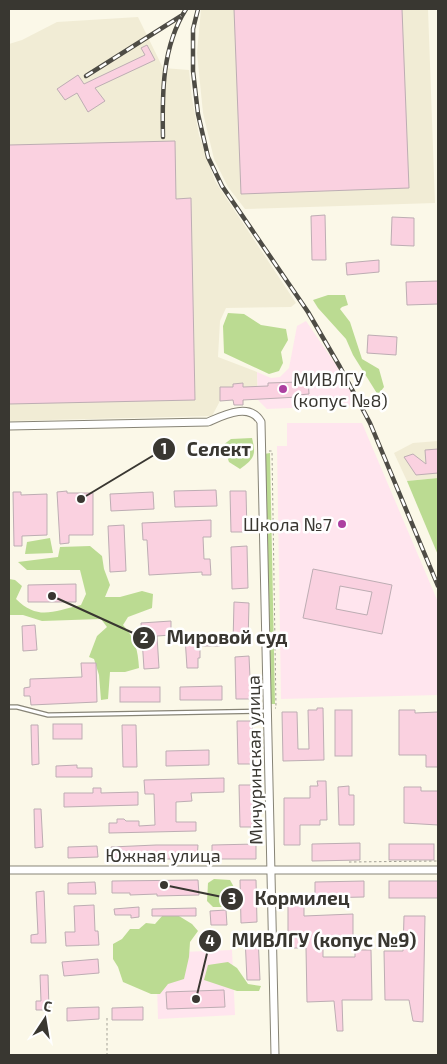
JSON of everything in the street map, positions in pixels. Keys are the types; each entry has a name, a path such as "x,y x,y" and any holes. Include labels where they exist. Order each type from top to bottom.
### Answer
{"street":[{"name":"Мичуринская улица","path":"9,426 208,422 233,411 248,412 258,416 261,422 269,709 275,1055"},
{"name":"Южная улица","path":"9,870 438,870"}],"lane":[{"path":"9,707 17,707 48,715 269,709"}],"path":[{"path":"262,451 272,451 276,708 269,709"},
{"path":"348,862 438,861"},
{"path":"107,1018 107,1055"}],"shaded area":[{"path":"201,9 428,9 435,203 245,209 228,187 214,159 203,113 197,53"},
{"path":"138,17 163,68 189,70 199,135 215,181 296,303 291,307 226,308 220,321 218,357 257,372 258,400 244,400 243,405 234,405 233,400 220,401 212,416 9,421 9,44 22,40 57,22"},
{"path":"306,321 336,365 358,405 267,409 258,400 257,372 271,378 280,377 289,368 297,326"},
{"name":"Школа №7","path":"287,423 362,423 438,602 438,695 281,699 277,446 287,446"},
{"path":"438,441 438,478 407,481 394,453 413,443"},
{"path":"232,950 235,1015 158,1019 156,953"}],"green space":[{"path":"328,295 345,295 348,305 340,309 350,322 362,359 379,369 384,387 378,395 353,355 346,339 313,300"},
{"path":"228,313 244,314 261,325 286,329 288,340 281,352 283,363 279,371 269,374 224,353 223,326"},
{"path":"252,438 254,452 249,462 240,469 229,462 223,445 231,439"},
{"path":"270,453 275,704 269,704 264,454"},
{"path":"438,478 438,555 407,481"},
{"path":"50,538 53,553 25,554 27,542"},
{"path":"90,546 102,556 104,569 110,585 105,597 120,597 142,591 153,594 152,608 128,617 123,625 135,645 139,668 125,672 110,672 108,699 101,700 99,675 94,659 89,657 97,636 107,627 101,619 42,621 23,615 9,615 9,579 15,580 22,586 16,599 32,610 54,612 81,605 86,594 80,570 27,570 18,562 58,557 60,547"},
{"path":"214,879 230,880 235,889 237,905 213,907 207,901 208,883"},
{"path":"174,913 192,924 198,931 190,942 184,979 168,984 160,994 151,994 123,982 113,959 113,944 122,939 130,929 139,929 146,923 155,924 163,915"},
{"path":"228,962 237,968 248,984 261,986 259,991 237,991 204,980 208,965"}],"building":[{"path":"234,9 402,9 409,188 241,194"},
{"path":"147,45 155,60 95,88 105,101 88,112 77,93 65,100 57,89 78,75 84,84 145,55 141,48"},
{"path":"175,141 176,199 191,198 195,400 9,404 9,145"},
{"path":"325,215 326,260 312,260 311,216"},
{"path":"392,217 414,218 414,246 391,245"},
{"path":"379,260 379,272 347,275 346,263"},
{"path":"438,281 438,304 407,305 406,282"},
{"path":"368,335 397,337 396,355 367,353"},
{"path":"308,377 309,394 298,395 298,397 243,400 243,405 234,405 233,400 220,401 220,387 233,387 233,384 243,383 243,387 268,386 268,383 300,382 300,378"},
{"path":"438,449 438,473 416,475 404,457 413,454 426,464 425,450"},
{"path":"216,490 217,506 175,507 174,491"},
{"path":"67,491 67,493 93,493 93,535 69,535 69,543 60,544 57,492"},
{"path":"230,491 246,491 247,532 231,532"},
{"path":"13,492 21,492 21,495 47,494 47,535 22,536 22,546 14,546"},
{"path":"153,492 154,509 111,511 110,494"},
{"path":"211,520 211,537 203,537 204,559 210,559 211,575 202,575 202,572 149,575 147,540 143,540 142,523"},
{"path":"124,525 126,571 110,572 108,526"},
{"path":"247,546 248,588 232,589 231,547"},
{"path":"313,569 392,585 382,634 303,618","holes":["340,586 372,592 367,615 336,609"]},
{"path":"76,584 76,602 28,602 28,585"},
{"path":"234,602 249,603 248,643 233,643"},
{"path":"171,621 171,635 157,636 159,668 144,669 141,623"},
{"path":"35,625 37,650 23,651 22,626"},
{"path":"185,637 195,637 195,640 220,639 220,646 200,646 198,668 187,668"},
{"path":"249,656 251,699 236,699 235,657"},
{"path":"81,663 96,663 97,702 31,705 30,696 24,696 24,688 30,687 30,679 82,677"},
{"path":"222,686 222,700 180,700 180,687"},
{"path":"120,687 160,687 160,702 120,702"},
{"path":"317,708 323,708 324,760 283,761 282,712 297,712 298,749 309,749 308,710 317,710"},
{"path":"335,710 352,710 352,756 335,756"},
{"path":"399,710 415,710 415,713 438,712 438,767 426,767 426,755 399,755"},
{"path":"237,721 252,721 253,764 238,764"},
{"path":"53,724 82,724 82,739 53,739"},
{"path":"31,725 38,725 39,764 32,765"},
{"path":"122,725 136,725 137,767 123,767"},
{"path":"209,750 209,765 166,766 166,751"},
{"path":"77,765 77,768 92,768 92,777 56,777 56,766"},
{"path":"224,778 224,792 191,793 192,801 176,802 176,822 196,822 196,831 109,833 109,823 117,823 117,819 139,821 139,826 155,825 154,794 145,794 144,780"},
{"path":"317,781 326,781 327,820 320,820 320,825 300,825 300,845 284,845 284,798 310,798 310,786 318,786"},
{"path":"239,785 255,785 256,827 240,827"},
{"path":"349,786 349,795 354,795 354,825 339,825 338,787"},
{"path":"404,787 421,787 421,791 438,791 438,825 404,823"},
{"path":"93,788 101,788 101,793 138,792 138,805 64,807 64,793 93,793"},
{"path":"34,809 41,809 43,847 35,848"},
{"path":"360,843 360,860 312,861 312,844"},
{"path":"256,844 256,859 212,859 212,845"},
{"path":"389,844 434,844 434,860 389,860"},
{"path":"198,845 197,859 112,859 111,847"},
{"path":"97,846 98,857 68,858 68,847"},
{"path":"198,880 199,895 157,896 157,894 130,895 130,893 112,893 112,881"},
{"path":"240,880 256,880 257,922 241,923"},
{"path":"364,881 364,897 315,898 315,882"},
{"path":"389,881 438,881 438,898 389,898"},
{"path":"95,882 96,894 68,894 68,883"},
{"path":"44,891 46,943 31,943 31,935 38,934 36,892"},
{"path":"288,903 304,903 304,916 353,914 353,943 323,943 323,957 355,957 355,950 371,950 372,1000 342,1000 343,1031 337,1031 334,1001 307,1002 306,948 288,948"},
{"path":"94,905 95,931 98,931 99,945 66,946 65,932 75,932 74,906"},
{"path":"139,907 139,917 131,918 131,915 115,915 114,909"},
{"path":"196,908 196,916 152,916 152,909"},
{"path":"226,910 227,925 211,925 210,911"},
{"path":"404,916 425,916 423,1022 413,1021 409,1000 385,1000 384,951 403,951"},
{"path":"258,936 260,980 247,980 245,937"},
{"path":"98,959 99,973 64,976 62,962"},
{"path":"40,975 48,975 49,1010 36,1010 36,1001 41,1001"},
{"path":"224,990 225,1007 167,1009 166,992"},
{"path":"99,1007 99,1019 67,1021 67,1008"},
{"path":"143,1007 143,1020 112,1020 112,1008"}],"railway":[{"path":"163,137 165,71 172,39 186,9"},
{"path":"198,9 193,29 193,71 198,114 208,157 222,186 308,312 340,367 370,423 438,586"},
{"path":"86,76 181,16"}],"place":[{"name":"МИВЛГУ (копус №8)","path":"283,389"},
{"name":"Селект","path":"81,499"},
{"name":"Школа №7","path":"342,524"},
{"name":"Мировой суд","path":"52,596"},
{"name":"Кормилец","path":"164,885"},
{"name":"МИВЛГУ (копус №9)","path":"196,999"}]}
